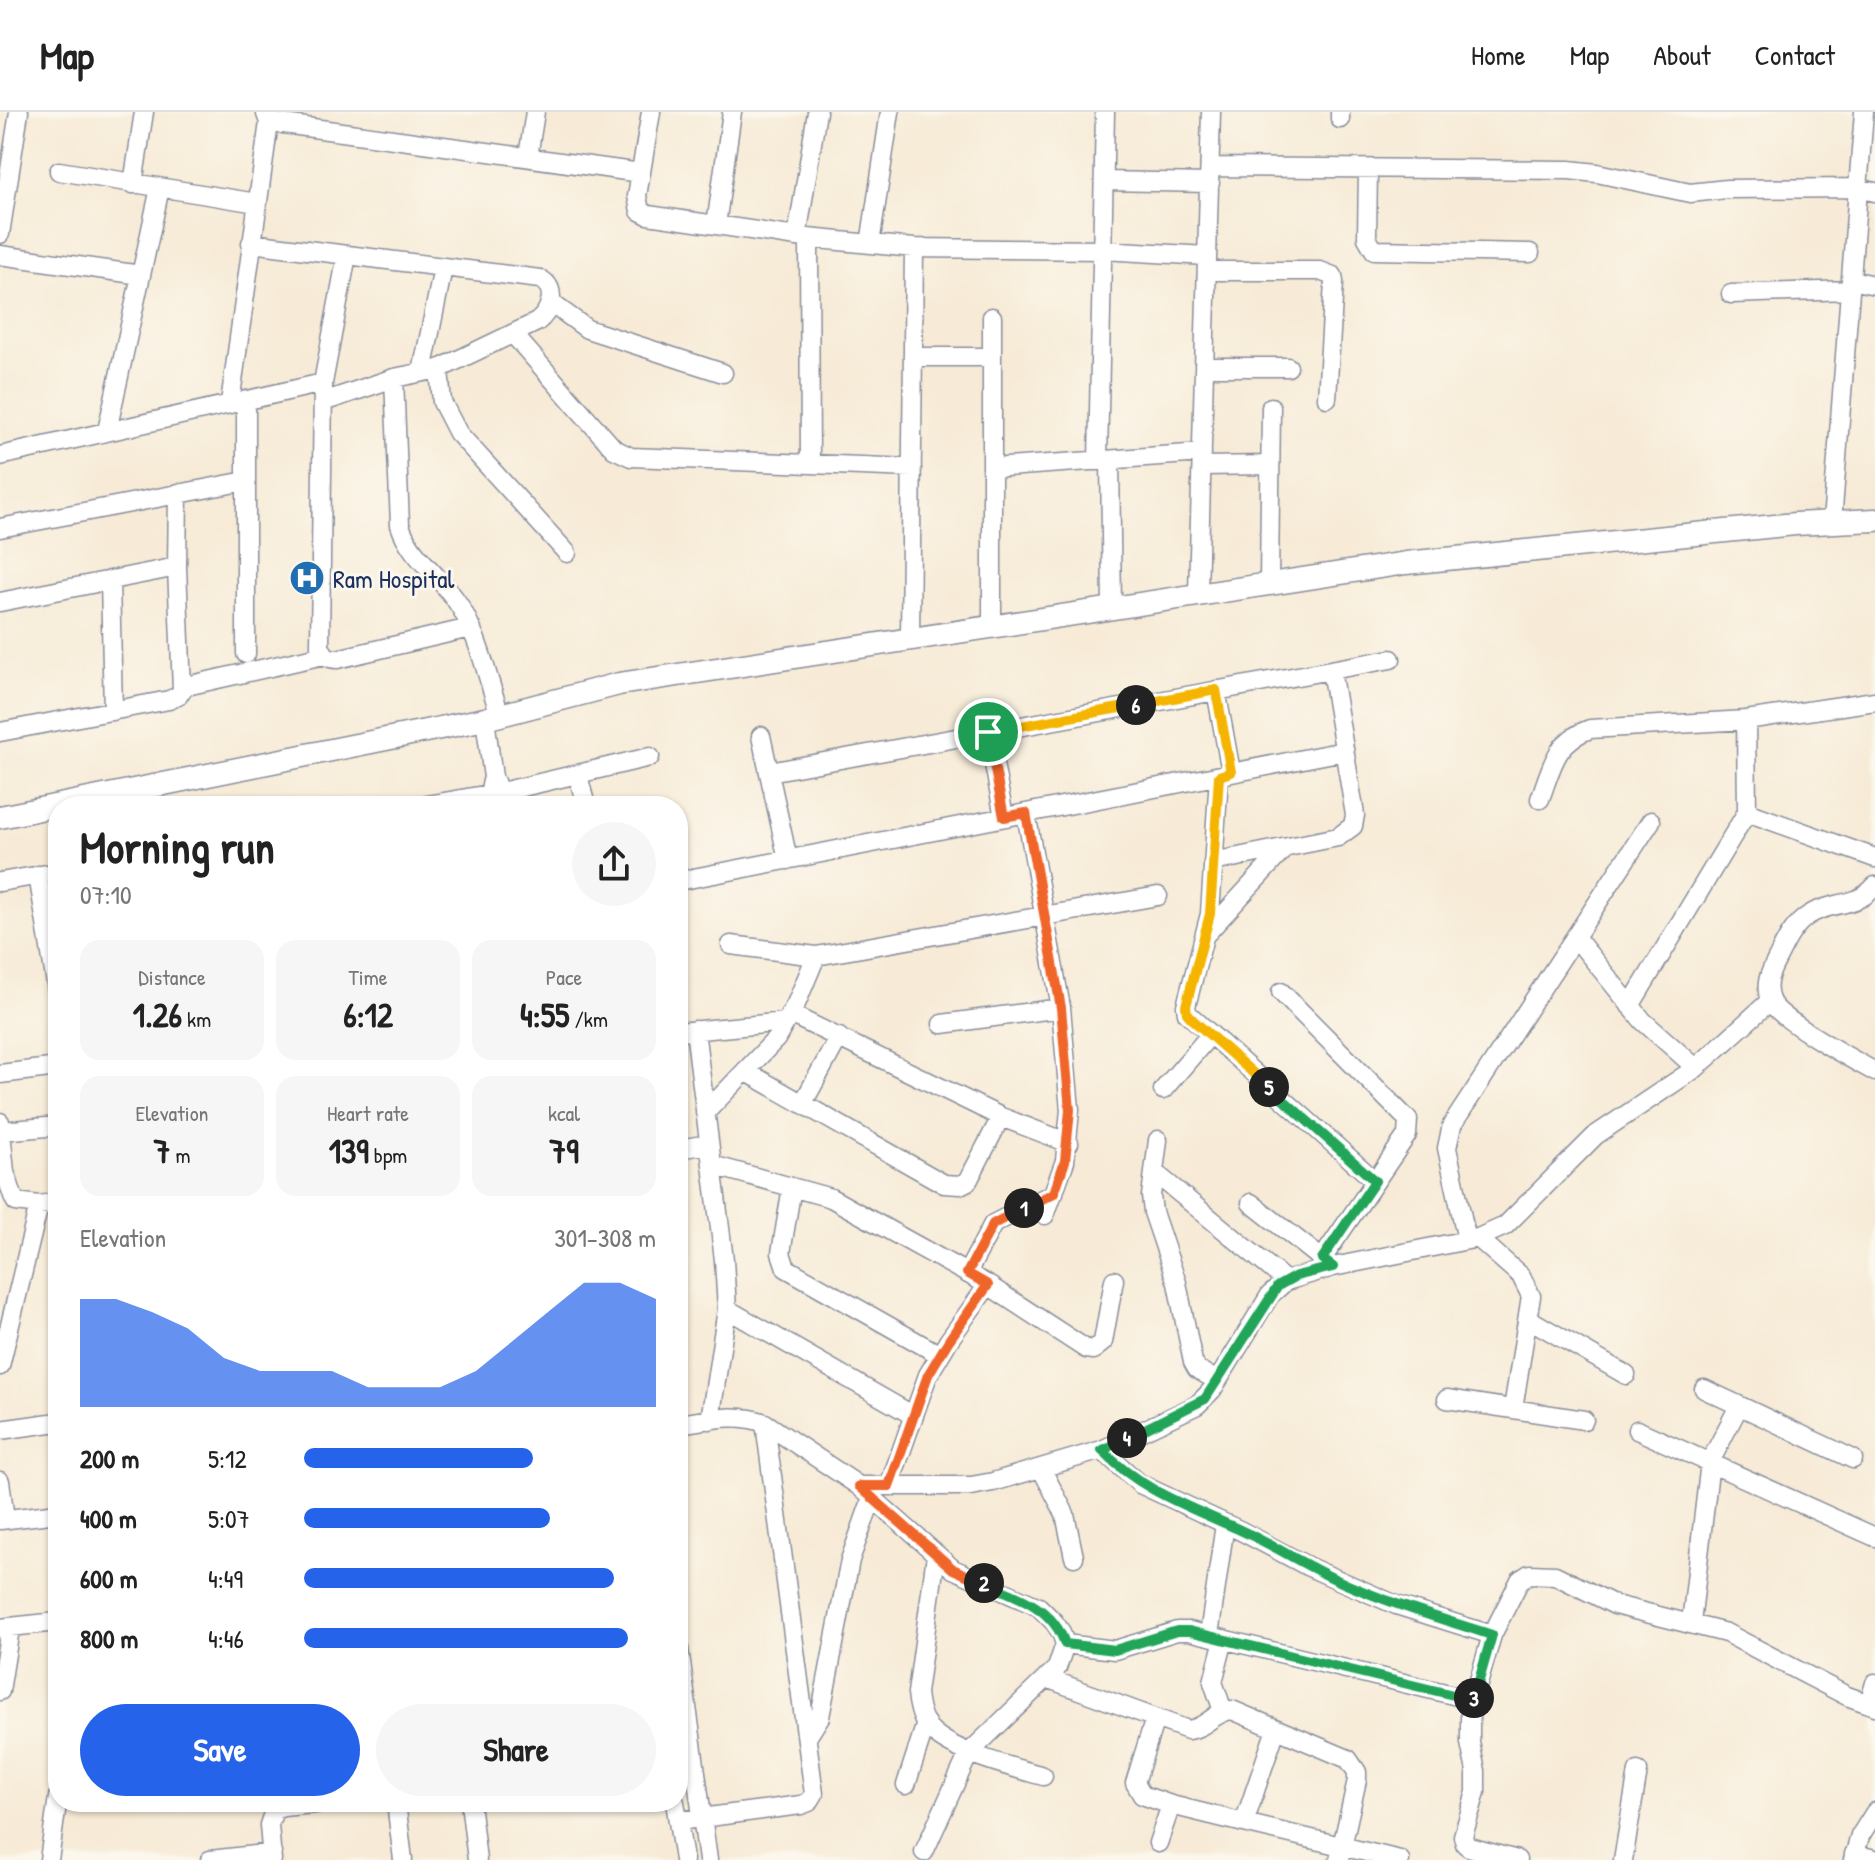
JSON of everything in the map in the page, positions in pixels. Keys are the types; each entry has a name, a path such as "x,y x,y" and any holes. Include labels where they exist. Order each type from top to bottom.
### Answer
{"street":[{"path":"0,234 19,112"},
{"path":"133,184 144,112"},
{"path":"528,157 535,112"},
{"path":"651,112 637,196 640,211 648,215 803,238 914,248 1103,250 1207,263 1320,271 1333,276 1327,398"},
{"path":"716,225 732,112"},
{"path":"810,464 803,238 817,112"},
{"path":"870,244 890,112"},
{"path":"1105,112 1104,460 1112,607"},
{"path":"1198,593 1211,112"},
{"path":"1832,522 1850,285 1866,190 1864,112"},
{"path":"246,654 246,481 238,402 251,243 266,117 291,118 641,173"},
{"path":"1104,181 1368,169 1569,170 1690,193 1727,189 1866,190"},
{"path":"1368,169 1367,238 1374,250 1530,253"},
{"path":"59,171 257,203"},
{"path":"107,431 160,188"},
{"path":"251,243 540,279 550,287 550,302 544,317 513,334 430,371 394,378 323,402"},
{"path":"910,639 914,248"},
{"path":"0,255 141,275"},
{"path":"347,255 323,383 320,647 329,659 337,659 470,628"},
{"path":"443,268 430,371 442,402 458,433 567,553"},
{"path":"1731,294 1875,285"},
{"path":"550,302 587,329 723,373"},
{"path":"992,317 992,626"},
{"path":"513,334 614,449 622,454 631,457 912,468"},
{"path":"913,357 992,357"},
{"path":"1204,367 1288,367"},
{"path":"394,378 400,525 405,540 454,598 470,628 492,717 490,748 496,795 650,757"},
{"path":"0,456 323,383"},
{"path":"1269,583 1271,407"},
{"path":"992,468 1104,460 1202,460 1270,465"},
{"path":"0,528 246,481"},
{"path":"0,732 178,696 182,687 177,567 178,493"},
{"path":"103,796 492,717 619,684 1198,593 1406,563 1875,520"},
{"path":"0,602 177,567"},
{"path":"110,580 113,711"},
{"path":"182,687 324,655"},
{"path":"769,772 1391,659"},
{"path":"1213,862 1338,837 1353,826 1355,815 1331,670"},
{"path":"1216,690 1225,774 1207,933 1186,1006 1187,1013 1375,1181"},
{"path":"1540,799 1558,751 1568,738 1577,733 1604,727 1746,720 1875,701"},
{"path":"1630,1006 1747,812 1746,720"},
{"path":"988,732 1004,817"},
{"path":"761,736 788,860"},
{"path":"688,879 1344,751"},
{"path":"578,775 583,796"},
{"path":"0,817 48,807"},
{"path":"1747,812 1875,858"},
{"path":"1026,813 1061,1008 1070,1110 1065,1161 1045,1215"},
{"path":"1513,1409 1531,1304 1528,1286 1521,1276 1472,1239 1447,1148 1448,1136 1460,1112 1651,821"},
{"path":"1207,933 1285,848"},
{"path":"0,882 48,874"},
{"path":"38,875 48,921"},
{"path":"1874,889 1854,902 1817,911 1797,926 1768,977 1770,1001 1784,1016 1875,1072"},
{"path":"731,945 816,956 1158,896"},
{"path":"1575,937 1654,1032 1696,1068"},
{"path":"705,1113 776,1039 816,956"},
{"path":"1281,992 1408,1120 1407,1135 1375,1181 1328,1263"},
{"path":"866,1492 889,1486 971,1486 1041,1468 1102,1450 1197,1405 1217,1381 1270,1295 1286,1281 1328,1263 1472,1239 1505,1226 1610,1124 1696,1068 1770,1001"},
{"path":"942,1024 1061,1008"},
{"path":"688,1031 788,1018 839,1037 1001,1117 1069,1143"},
{"path":"1163,1090 1210,1035"},
{"path":"803,1103 839,1037"},
{"path":"688,1040 705,1113 724,1260 727,1309 710,1420"},
{"path":"0,1074 48,1068"},
{"path":"745,1071 944,1184 953,1186 968,1181 1001,1117"},
{"path":"0,1122 2,1170 10,1192 16,1202 48,1204"},
{"path":"1,1131 48,1127"},
{"path":"1158,1140 1151,1196 1153,1212 1177,1283 1190,1354 1197,1369 1217,1381"},
{"path":"688,1147 709,1144"},
{"path":"712,1165 831,1198 848,1206 988,1285 1086,1349 1093,1350 1103,1342 1114,1280"},
{"path":"1154,1172 1286,1281"},
{"path":"792,1187 781,1253 786,1268 940,1355"},
{"path":"967,1273 993,1224 1054,1193"},
{"path":"1251,1203 1328,1263"},
{"path":"0,1366 39,1205"},
{"path":"889,1486 928,1375 988,1285"},
{"path":"727,1309 914,1416"},
{"path":"1529,1319 1626,1375"},
{"path":"1704,1389 1853,1459"},
{"path":"1447,1399 1584,1420"},
{"path":"1691,1623 1710,1462 1739,1406"},
{"path":"688,1423 736,1416 765,1423 866,1492 936,1555 965,1576 1039,1607 1054,1622 1065,1644 1062,1658 1049,1679 969,1753 924,1852"},
{"path":"0,1430 48,1423"},
{"path":"678,1821 801,1805 809,1802 814,1794 765,1423"},
{"path":"1637,1430 1875,1537"},
{"path":"1102,1450 1140,1484 1347,1585 1396,1605 1492,1635"},
{"path":"1041,1468 1065,1514 1074,1557"},
{"path":"0,1481 2,1519 48,1514"},
{"path":"808,1736 820,1717 866,1492"},
{"path":"1223,1711 1213,1682 1225,1524"},
{"path":"936,1555 917,1693 919,1709 935,1734 969,1753 1043,1776"},
{"path":"1517,1860 1490,1857 1465,1844 1463,1836 1476,1792 1469,1728 1474,1700 1492,1635 1520,1580 1529,1574 1555,1575 1615,1605 1726,1633 1821,1683 1872,1705 1875,1683"},
{"path":"0,1691 5,1629 48,1623"},
{"path":"1065,1644 1115,1650 1177,1631 1217,1637 1474,1700"},
{"path":"1049,1679 1188,1730 1198,1729 1223,1711 1232,1710 1348,1759 1354,1765 1357,1780 1341,1852"},
{"path":"1155,1718 1135,1775 1135,1783 1142,1795 1341,1852 1400,1860"},
{"path":"906,1785 926,1723"},
{"path":"1244,1823 1276,1729"},
{"path":"688,1755 708,1860"},
{"path":"1623,1860 1638,1771"},
{"path":"1158,1843 1171,1805"},
{"path":"49,1860 56,1812"},
{"path":"210,1860 272,1857 269,1825 273,1812"},
{"path":"397,1812 403,1860"},
{"path":"471,1812 477,1860"},
{"path":"677,1812 684,1860"},
{"path":"1875,1812 1860,1836 1854,1857 1875,1859"}],"building":[{"path":"296,568 320,570 319,586 295,584"}],"place":[{"name":"Ram Hospital","path":"307,578"}],"route":[{"path":"1216,690 1231,772 1219,776 1210,914 1186,1006 1187,1013 1375,1181 1322,1259 1333,1267 1296,1276 1278,1286 1205,1399 1102,1450 1140,1484 1309,1567 1396,1605 1492,1635 1474,1700 1189,1631 1177,1631 1115,1650 1103,1651 1065,1644 1054,1622 1039,1607 953,1569 859,1486 889,1486 928,1375 988,1285 967,1273 993,1224 1054,1193 1069,1143 1070,1110 1061,1008 1026,813 1004,817 988,732 1216,690"}]}
